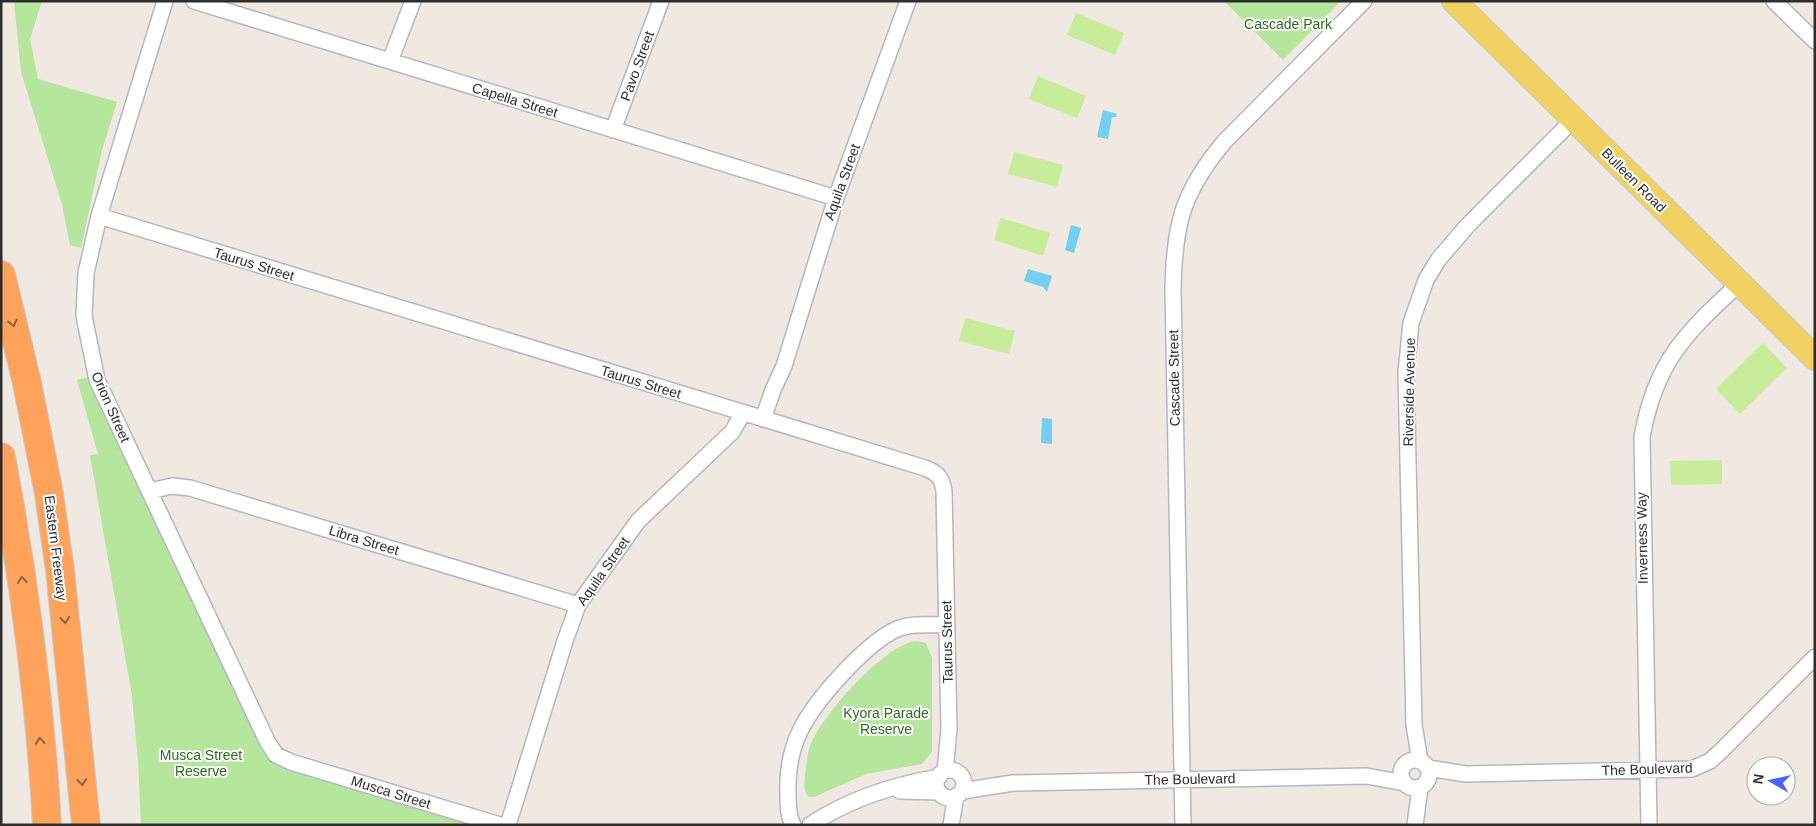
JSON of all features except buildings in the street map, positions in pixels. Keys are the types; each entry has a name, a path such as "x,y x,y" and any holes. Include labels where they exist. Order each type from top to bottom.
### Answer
{"highway":[{"name":"Eastern Freeway","path":"1,275 27,383 49,494 60,570 86,825"},
{"path":"1,456 18,549 35,688 47,825"}],"main road":[{"name":"Bulleen Road","path":"1454,1 1815,358"}],"street":[{"name":"Orion Street","path":"165,1 90,251 83,293 86,337 97,380 267,742 272,750 282,758"},
{"name":"Capella Street","path":"194,1 836,198"},
{"path":"390,61 412,1"},
{"name":"Pavo Street","path":"613,130 661,1"},
{"name":"Aquila Street","path":"768,420 836,198 908,1"},
{"name":"Cascade Street","path":"1183,825 1173,290 1173,258 1179,222 1196,179 1209,160 1364,1"},
{"path":"1774,1 1815,41"},
{"path":"1781,1 1788,15"},
{"name":"Riverside Avenue","path":"1415,822 1406,372 1411,323 1426,280 1451,243 1573,120"},
{"name":"Taurus Street","path":"99,216 926,468 940,477 944,491 951,825"},
{"name":"Inverness Way","path":"1649,825 1641,460 1646,416 1652,393 1673,353 1700,322 1739,284"},
{"name":"Aquila Street","path":"508,825 578,605 638,521 732,432 743,413"},
{"name":"Libra Street","path":"150,491 172,486 190,488 578,605"},
{"path":"793,825 788,806 788,789 793,750 800,731 828,690 858,659 898,628 947,625"},
{"name":"The Boulevard","path":"810,825 839,808 881,792 951,784 1692,769 1710,761 1815,657"},
{"name":"Musca Street","path":"282,758 500,825"}],"green space":[{"path":"14,1 42,1 30,39 38,79 117,102 102,150 81,248 70,245 62,204 21,72"},
{"name":"Cascade Park","path":"1224,1 1341,1 1283,60"},
{"path":"1076,13 1124,33 1115,55 1067,35"},
{"path":"1038,76 1086,96 1077,118 1029,99"},
{"path":"1014,152 1063,165 1057,187 1008,174"},
{"path":"1001,218 1050,233 1043,256 994,240"},
{"path":"965,318 1015,331 1009,354 959,341"},
{"path":"1763,343 1787,368 1740,414 1716,389"},
{"name":"Musca Street Reserve","path":"88,377 264,753 271,760 473,825 141,825 132,696 90,455 98,454 77,380"},
{"path":"1722,460 1722,484 1671,485 1670,461"},
{"name":"Kyora Parade Reserve","path":"916,641 926,643 932,658 932,752 922,764 866,774 814,797 809,797 804,785 808,753 827,717 840,700 872,668 903,645"}],"water":[{"path":"1103,110 1117,114 1116,117 1112,117 1108,139 1097,137"},
{"path":"1071,225 1081,228 1074,253 1065,250"},
{"path":"1028,269 1052,276 1047,292 1043,287 1024,281"},
{"path":"1042,418 1052,419 1052,444 1041,443"}]}
